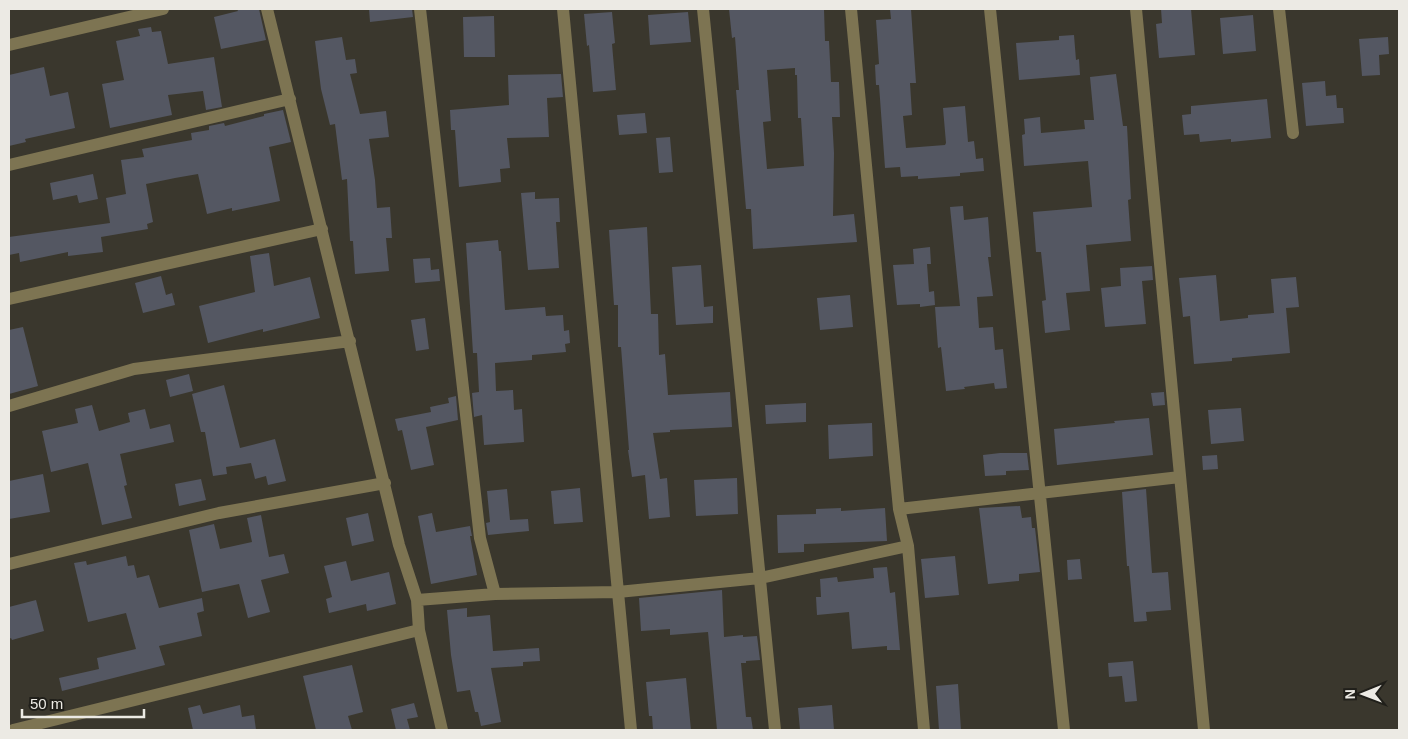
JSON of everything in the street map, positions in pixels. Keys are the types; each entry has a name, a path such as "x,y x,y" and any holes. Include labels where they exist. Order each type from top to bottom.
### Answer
{"street":[{"path":"9,45 163,9"},
{"path":"267,9 399,545 417,600 419,630 442,730"},
{"path":"420,9 480,538 494,594"},
{"path":"563,9 631,730"},
{"path":"703,9 775,730"},
{"path":"851,9 899,509 908,546 924,730"},
{"path":"990,9 1064,730"},
{"path":"1136,9 1204,730"},
{"path":"1279,9 1293,133"},
{"path":"9,165 290,99"},
{"path":"9,299 322,229"},
{"path":"9,406 134,370 350,341"},
{"path":"899,509 1180,477"},
{"path":"9,564 219,513 385,483"},
{"path":"417,600 494,594 618,592 760,578 908,546"},
{"path":"13,730 419,630"}],"building":[{"path":"237,9 259,9 266,40 221,49 214,17 238,11"},
{"path":"369,9 412,9 413,17 370,22"},
{"path":"729,9 824,9 825,41 829,41 831,82 839,82 840,117 832,117 834,153 833,216 854,214 857,242 753,249 751,209 746,209 736,90 739,90 735,37 732,38","holes":["795,68 795,75 797,75 798,118 801,118 804,166 767,169 763,122 771,121 767,70"]},
{"path":"890,9 911,9 916,83 910,83 912,115 903,116 906,148 945,145 943,108 965,106 968,142 974,141 976,159 983,158 984,171 960,173 960,176 918,179 918,176 901,177 900,167 885,168 879,85 876,85 875,65 879,64 876,20 891,19"},
{"path":"1161,9 1191,9 1195,55 1159,58 1156,24 1162,23"},
{"path":"612,12 615,43 612,44 616,90 593,92 584,14"},
{"path":"688,12 691,42 650,45 648,15"},
{"path":"1253,15 1256,51 1223,54 1220,18"},
{"path":"494,16 495,57 464,57 463,17"},
{"path":"151,27 152,32 161,31 168,64 214,57 222,107 206,110 203,91 168,95 172,115 110,128 102,84 124,80 116,41 140,36 138,29"},
{"path":"1074,35 1076,60 1079,59 1080,75 1019,80 1016,43 1059,40 1059,36"},
{"path":"342,37 346,60 355,59 357,73 350,74 360,114 386,111 389,137 369,139 377,208 390,207 392,238 386,238 389,271 355,274 353,241 350,241 347,179 342,180 335,124 330,125 321,89 315,41"},
{"path":"1388,37 1389,54 1379,55 1380,75 1362,76 1359,39"},
{"path":"44,67 50,96 68,92 75,128 25,139 26,142 9,146 9,75"},
{"path":"561,74 563,97 547,98 549,137 507,138 510,168 500,169 501,182 459,187 455,130 451,130 450,110 509,105 508,75"},
{"path":"1116,74 1123,126 1127,126 1131,199 1128,200 1131,241 1086,245 1090,291 1066,293 1070,330 1045,333 1042,301 1046,300 1041,252 1036,252 1033,212 1092,207 1088,161 1024,166 1022,135 1025,134 1024,119 1040,117 1041,133 1085,129 1084,120 1094,120 1090,77"},
{"path":"1325,81 1326,96 1336,95 1337,108 1343,108 1344,123 1306,126 1302,83"},
{"path":"1267,99 1271,138 1231,142 1231,139 1200,142 1199,134 1184,135 1182,115 1191,114 1191,106"},
{"path":"283,110 291,142 269,147 280,201 232,211 232,208 207,214 198,174 175,178 146,184 153,222 147,224 148,229 101,237 103,252 68,256 68,252 20,262 19,253 9,255 9,237 110,223 106,198 126,194 121,160 144,157 142,149 192,140 191,133 209,130 209,126 224,123 225,126"},
{"path":"645,113 647,133 619,135 617,115"},
{"path":"670,137 673,172 659,173 656,138"},
{"path":"93,174 98,199 79,203 77,195 53,200 50,183"},
{"path":"535,192 535,199 559,198 560,222 556,222 559,268 528,270 521,193"},
{"path":"963,206 964,220 988,217 991,257 988,257 993,296 977,297 979,328 993,327 995,350 1003,349 1007,388 995,389 994,383 946,391 941,347 938,348 935,307 960,306 950,207"},
{"path":"647,227 651,314 658,314 659,355 665,354 668,395 730,392 732,427 670,430 670,432 653,433 660,479 667,478 670,517 649,519 645,475 632,477 628,450 621,347 618,347 618,305 614,305 609,230"},
{"path":"498,240 499,251 501,251 505,310 545,307 546,316 563,315 564,331 569,330 570,343 565,344 566,352 532,355 532,360 495,363 496,391 513,390 514,410 522,409 524,442 484,445 482,415 474,417 472,393 479,392 477,353 473,353 466,243"},
{"path":"930,247 931,264 927,264 929,292 934,291 935,305 920,307 920,304 897,305 893,265 914,264 913,249"},
{"path":"269,253 274,286 310,277 320,318 263,332 263,329 208,343 199,306 255,292 250,256"},
{"path":"430,258 431,270 439,269 440,281 415,283 413,259"},
{"path":"701,265 704,307 713,306 713,323 676,325 672,267"},
{"path":"1152,266 1153,280 1142,281 1146,324 1105,327 1101,288 1121,286 1120,268"},
{"path":"1216,275 1220,321 1248,318 1248,315 1274,313 1271,279 1296,277 1299,307 1286,308 1290,353 1232,358 1232,361 1194,364 1190,316 1183,317 1179,278"},
{"path":"161,276 166,295 172,293 175,305 143,313 135,283"},
{"path":"850,295 853,327 820,330 817,298"},
{"path":"425,318 429,349 416,351 411,320"},
{"path":"23,327 38,386 9,394 9,330"},
{"path":"189,374 193,391 170,397 166,380"},
{"path":"224,385 240,448 275,439 286,481 268,485 266,476 255,479 251,463 226,467 227,474 213,476 205,432 201,432 192,394"},
{"path":"1164,392 1165,405 1153,406 1151,393"},
{"path":"456,396 458,420 426,427 434,465 411,470 402,430 398,431 395,419 431,412 430,407 449,403 448,398"},
{"path":"806,403 806,422 766,424 765,405"},
{"path":"92,405 99,431 130,422 128,413 145,409 150,429 170,424 174,442 120,454 127,485 124,486 132,518 102,525 88,463 51,472 42,431 78,423 75,409"},
{"path":"1241,408 1244,441 1211,444 1208,410"},
{"path":"1149,418 1153,455 1057,465 1054,429"},
{"path":"872,423 873,456 829,459 828,425"},
{"path":"1027,453 1029,470 1006,471 1006,475 985,476 983,455"},
{"path":"1217,455 1218,469 1203,470 1202,456"},
{"path":"43,474 50,512 9,519 9,481"},
{"path":"737,478 738,514 696,516 694,480"},
{"path":"201,479 206,500 179,506 175,484"},
{"path":"580,488 583,522 554,524 551,491"},
{"path":"507,489 510,520 528,519 529,531 488,535 486,523 490,522 487,491"},
{"path":"1146,489 1152,573 1168,572 1171,610 1146,612 1147,621 1134,622 1129,566 1127,566 1122,492"},
{"path":"1020,506 1022,518 1031,517 1032,528 1035,528 1040,572 1019,574 1019,581 988,584 979,508"},
{"path":"841,508 841,511 885,508 887,541 804,544 804,552 778,553 777,515 816,514 816,509"},
{"path":"368,513 374,541 352,546 346,518"},
{"path":"432,513 436,532 470,526 477,575 431,584 418,516"},
{"path":"261,515 269,557 284,554 289,573 261,580 270,612 248,618 239,584 202,592 189,530 214,524 220,549 252,542 247,518"},
{"path":"126,556 128,566 134,565 137,578 149,575 159,608 202,598 204,611 197,613 202,636 159,646 165,665 62,691 59,678 99,669 97,658 136,649 126,613 88,622 74,563 86,561 87,565"},
{"path":"955,556 959,595 925,598 921,559"},
{"path":"1080,559 1082,579 1068,580 1067,560"},
{"path":"346,561 351,581 389,572 396,604 367,611 366,604 329,613 326,599 332,597 324,566"},
{"path":"887,567 890,593 895,592 900,650 887,650 887,646 852,649 849,612 817,615 816,597 821,597 820,579 837,577 838,582 874,578 873,568"},
{"path":"722,590 724,637 757,636 760,660 741,663 746,717 751,717 753,730 717,730 708,632 670,635 670,629 641,631 639,598"},
{"path":"36,600 44,631 12,640 11,638 9,639 9,607"},
{"path":"467,608 467,617 490,615 493,651 539,648 540,661 523,662 523,666 491,668 501,722 481,726 478,712 475,712 470,690 457,692 447,610"},
{"path":"1133,661 1137,701 1125,702 1122,676 1109,677 1108,663"},
{"path":"352,665 363,712 348,716 352,730 316,730 303,676"},
{"path":"686,678 691,730 653,730 652,716 649,716 646,682"},
{"path":"958,684 961,730 939,730 936,686"},
{"path":"414,703 418,717 407,719 410,730 396,730 391,709"},
{"path":"200,705 203,714 240,705 242,717 254,715 256,730 193,730 188,708"},
{"path":"832,705 834,730 800,730 798,708"}]}
